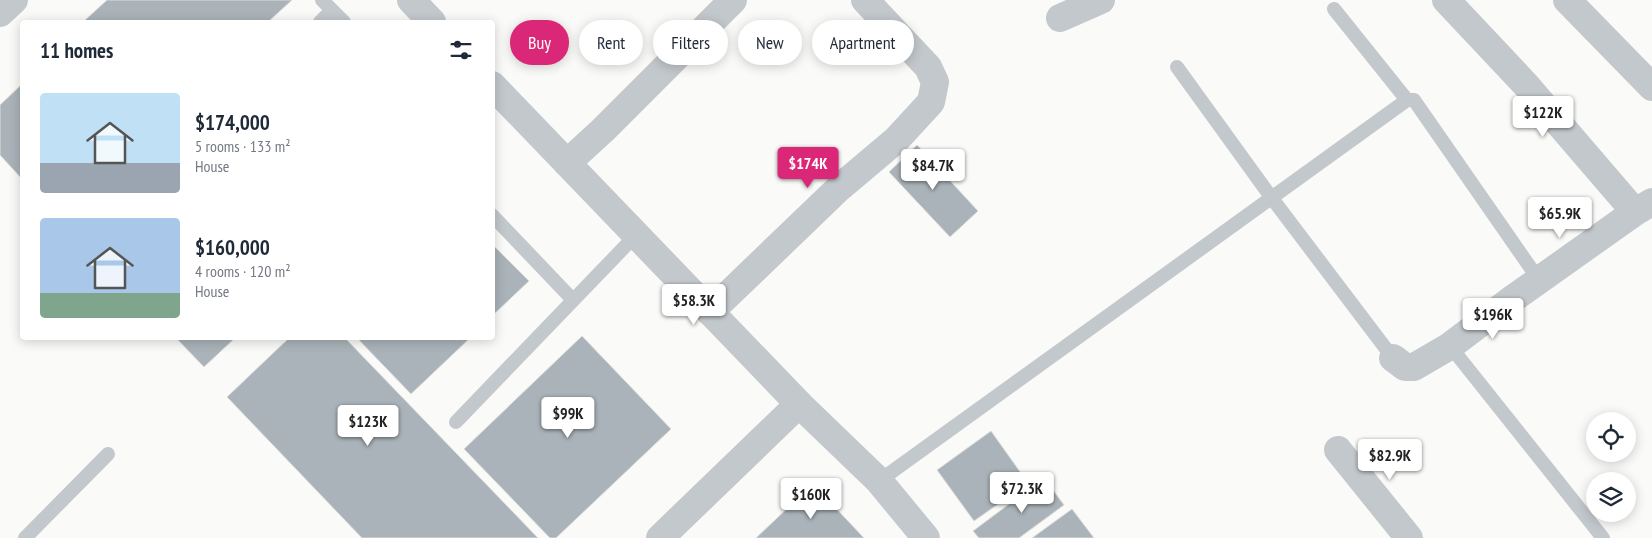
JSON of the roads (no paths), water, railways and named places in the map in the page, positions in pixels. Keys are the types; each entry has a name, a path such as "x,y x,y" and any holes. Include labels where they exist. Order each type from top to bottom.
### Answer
{"street":[{"path":"0,13 14,0"},
{"path":"411,0 430,20"},
{"path":"567,163 603,130 733,0"},
{"path":"710,312 839,188 896,140 931,102 935,82 928,67 865,0"},
{"path":"1060,18 1101,0"},
{"path":"1393,358 1405,367 1414,367 1450,346 1539,280 1643,207 1446,0"},
{"path":"1567,0 1652,87"},
{"path":"495,88 799,404 879,480 926,538"},
{"path":"660,538 799,404"},
{"path":"1338,450 1409,538"}],"lane":[{"path":"322,0 342,20"},
{"path":"1334,9 1407,100"},
{"path":"322,20 332,10"},
{"path":"1177,67 1393,358"},
{"path":"879,480 1407,100 1414,100 1539,280"},
{"path":"495,218 573,300"},
{"path":"456,422 636,235"},
{"path":"1450,346 1603,538"},
{"path":"25,538 108,454"}]}
